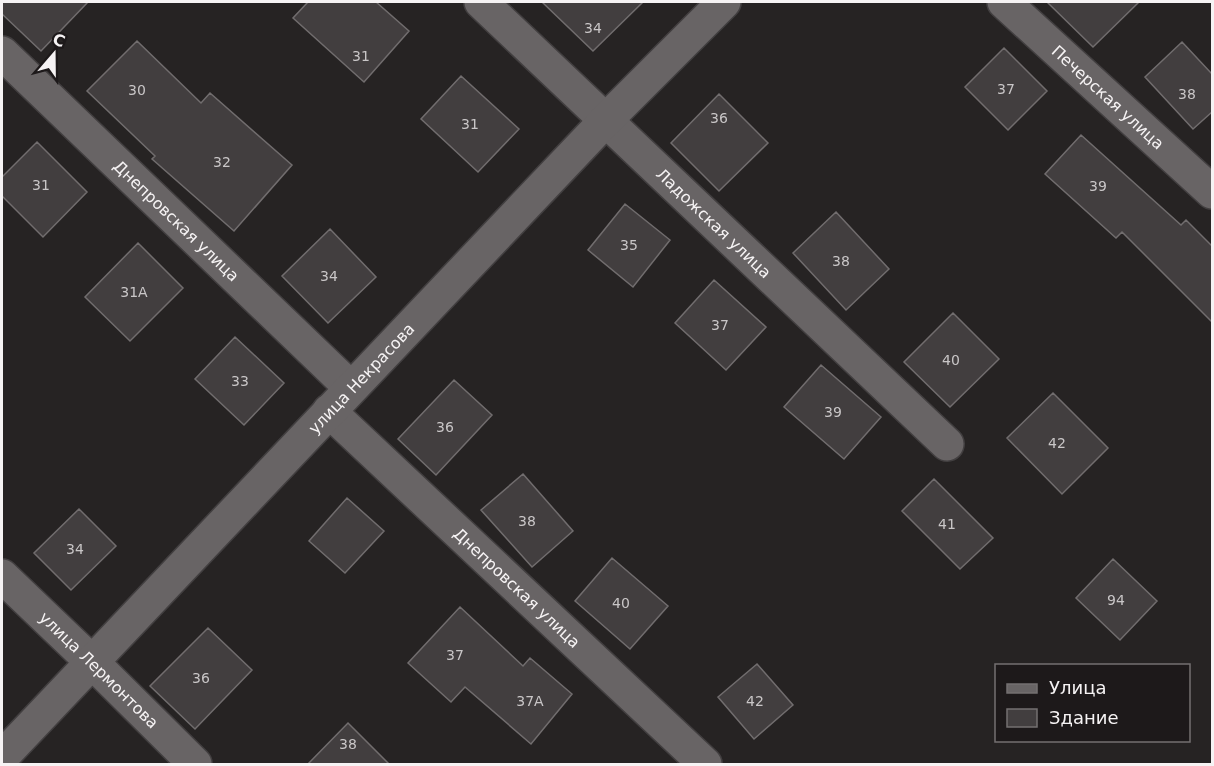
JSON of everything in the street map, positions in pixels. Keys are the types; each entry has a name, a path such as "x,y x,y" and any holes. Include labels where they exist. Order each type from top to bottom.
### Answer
{"street":[{"name":"Ладожская улица","path":"481,2 947,444"},
{"name":"улица Некрасова","path":"2,757 606,120 724,2"},
{"name":"Печерская улица","path":"1004,2 1212,192"},
{"name":"Днепровская улица","path":"2,53 351,388"},
{"name":"Днепровская улица","path":"328,411 705,765"},
{"name":"улица Лермонтова","path":"2,576 195,765"}],"building":[{"path":"2,2 88,2 41,51 2,14"},
{"path":"308,2 376,2 409,31 364,82 293,18"},
{"path":"542,2 643,2 593,51"},
{"path":"1047,2 1139,2 1093,47"},
{"path":"137,41 201,103 210,93 292,165 234,231 152,159 155,156 87,91"},
{"path":"1182,42 1212,74 1212,112 1193,129 1145,77"},
{"path":"1004,48 1047,91 1008,130 965,87"},
{"path":"461,76 519,129 478,172 421,119"},
{"path":"719,94 768,143 719,191 671,143"},
{"path":"1081,135 1181,225 1186,220 1212,246 1212,322 1122,232 1116,238 1045,174"},
{"path":"37,142 87,192 43,237 2,196 2,177"},
{"path":"625,204 670,240 633,287 588,250"},
{"path":"836,212 889,269 846,310 793,253"},
{"path":"330,229 376,277 328,323 282,276"},
{"path":"138,243 183,288 130,341 85,297"},
{"path":"714,280 766,327 726,370 675,323"},
{"path":"953,313 999,359 950,407 904,362"},
{"path":"235,337 284,383 244,425 195,379"},
{"path":"821,365 881,417 844,459 784,407"},
{"path":"454,380 492,415 436,475 398,439"},
{"path":"1053,393 1108,448 1062,494 1007,438"},
{"path":"523,474 573,531 532,567 481,510"},
{"path":"934,479 993,538 960,569 902,511"},
{"path":"347,498 384,531 345,573 309,541"},
{"path":"79,509 116,546 71,590 34,553"},
{"path":"612,558 668,606 630,649 575,601"},
{"path":"1113,559 1157,601 1120,640 1076,598"},
{"path":"460,607 523,666 530,658 572,694 531,744 465,687 451,702 408,663"},
{"path":"208,628 252,670 195,729 150,686"},
{"path":"757,664 793,705 754,739 718,697"},
{"path":"348,723 390,765 307,765"}]}
